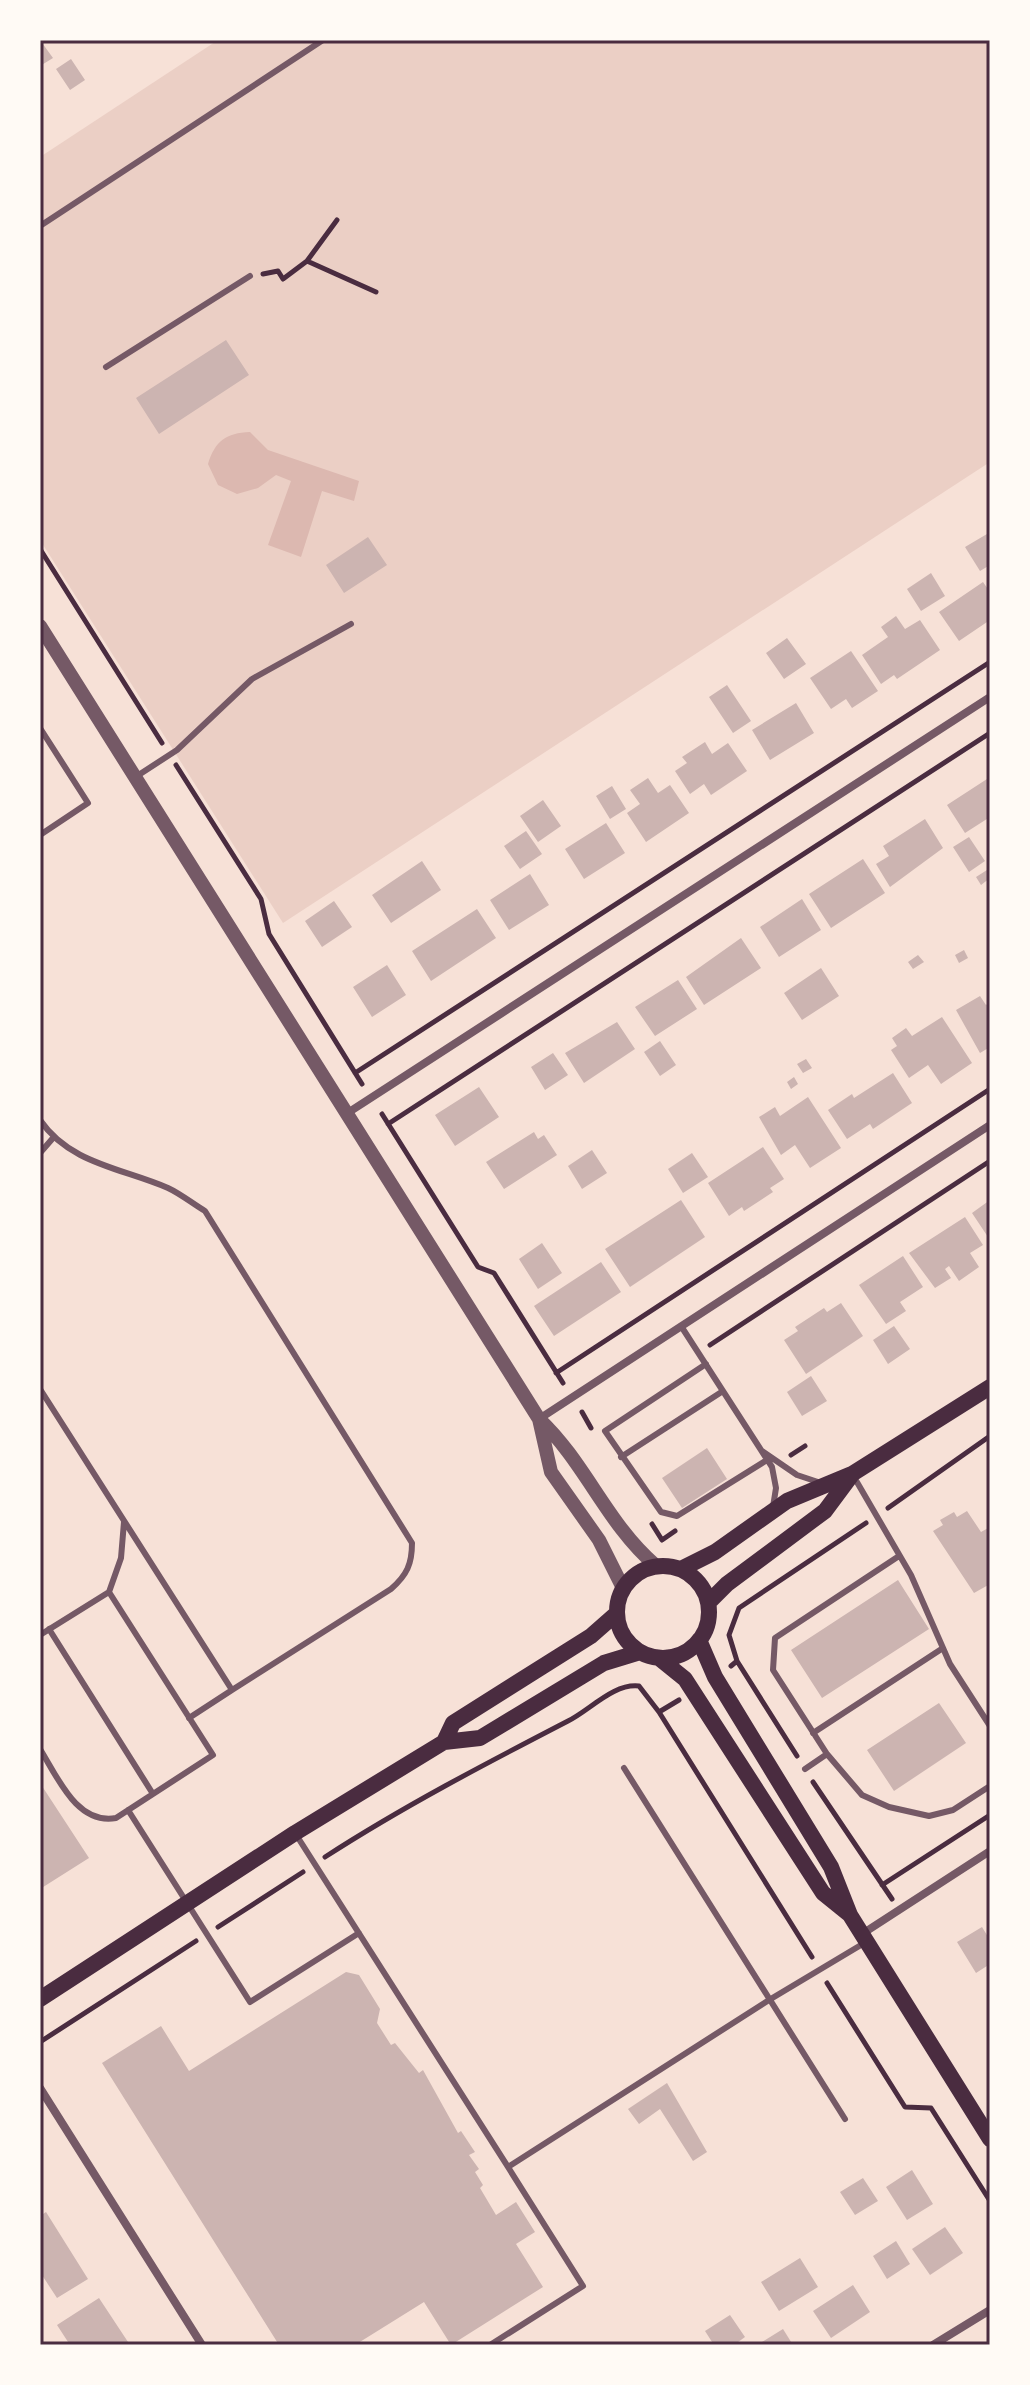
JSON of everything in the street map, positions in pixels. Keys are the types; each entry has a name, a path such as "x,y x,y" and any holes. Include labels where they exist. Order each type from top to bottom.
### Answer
{"main road":[{"path":"681,1569 715,1552 787,1501 852,1474 990,1387"},
{"path":"708,1603 727,1584 825,1511 852,1474"},
{"path":"444,1742 453,1723 591,1636 616,1614 623,1588 642,1569 655,1565 681,1569 701,1585 708,1603 708,1622 699,1640 685,1653 659,1658"},
{"path":"616,1614 625,1639 640,1652 659,1658 693,1691 823,1893 850,1915"},
{"path":"699,1640 715,1677 815,1837 850,1915 990,2139"},
{"path":"40,1999 295,1833 444,1742 480,1738 604,1663 640,1652"}],"street":[{"path":"40,626 539,1419 563,1442 635,1548 655,1565"},
{"path":"346,1114 990,697"},
{"path":"539,1419 990,1125"},
{"path":"539,1419 551,1472 599,1540 623,1588"},
{"path":"864,1938 899,1910 990,1851"},
{"path":"40,2088 202,2345"},
{"path":"933,2345 990,2310"}],"lane":[{"path":"40,226 323,40"},
{"path":"106,367 250,276"},
{"path":"134,778 170,754 252,679 351,624"},
{"path":"40,728 88,803 40,835"},
{"path":"40,1120 53,1138 82,1157 169,1189 205,1211 412,1543 412,1561 403,1579 391,1589 189,1718"},
{"path":"40,1153 53,1138"},
{"path":"681,1326 767,1460 776,1479 773,1511"},
{"path":"706,1364 605,1431 621,1457 661,1512 677,1516 767,1460"},
{"path":"40,1389 232,1690"},
{"path":"621,1457 723,1391"},
{"path":"761,1450 797,1475 830,1483"},
{"path":"852,1474 899,1556 943,1648 990,1726"},
{"path":"40,1635 109,1592 121,1558 124,1521"},
{"path":"899,1556 775,1638 773,1670 827,1754 862,1795 889,1807 929,1816 953,1810 990,1786"},
{"path":"40,1749 83,1812 101,1820 116,1818 213,1755 109,1592"},
{"path":"49,1629 153,1794"},
{"path":"813,1733 943,1648"},
{"path":"805,1769 827,1754"},
{"path":"624,1768 845,2119"},
{"path":"128,1810 250,2002 359,1933"},
{"path":"295,1833 583,2286 490,2345"},
{"path":"508,2167 864,1938"}],"path":[{"path":"250,276 278,271 283,279 307,261 337,220"},
{"path":"307,261 376,292"},
{"path":"40,549 261,899 269,934 362,1084"},
{"path":"355,1073 990,662"},
{"path":"388,1124 990,733"},
{"path":"556,1373 990,1089"},
{"path":"382,1114 478,1267 494,1273 563,1383"},
{"path":"698,1352 990,1161"},
{"path":"589,1424 601,1416"},
{"path":"899,1910 737,1661 729,1635 739,1608 877,1517 990,1436"},
{"path":"715,1677 737,1661"},
{"path":"40,2042 315,1864 466,1772 571,1720 619,1690 639,1686 659,1712 693,1691"},
{"path":"882,1885 990,1815"}],"shaded area":[{"path":"218,40 990,40 990,462 283,923 40,540 40,157"},
{"path":"250,432 268,450 359,481 354,501 322,491 301,557 268,545 291,481 276,475 258,488 237,494 218,485 208,464 214,449 228,436"}],"building":[{"path":"40,40 53,58 40,66"},
{"path":"71,59 85,80 70,90 56,69"},
{"path":"226,340 249,375 159,434 136,398"},
{"path":"987,534 990,565 980,571 965,547"},
{"path":"368,537 387,565 344,593 326,565"},
{"path":"931,573 945,596 921,611 907,589"},
{"path":"983,582 990,592 990,620 959,641 939,612"},
{"path":"896,616 905,629 920,620 940,650 897,679 894,675 881,684 862,655 888,637 881,627"},
{"path":"787,638 806,664 784,679 766,653"},
{"path":"851,651 878,691 852,708 846,699 831,709 810,678"},
{"path":"727,685 751,721 733,733 709,697"},
{"path":"796,703 814,733 770,760 752,730"},
{"path":"705,742 712,754 728,743 747,771 711,795 704,784 690,794 675,771 687,763 682,757"},
{"path":"648,778 658,793 670,785 689,813 646,842 627,813 640,804 630,790"},
{"path":"987,779 990,817 965,833 947,805"},
{"path":"612,786 626,809 610,819 596,796"},
{"path":"543,800 561,826 538,842 520,816"},
{"path":"925,819 943,848 890,887 876,864 889,856 883,846"},
{"path":"606,823 625,853 584,879 565,849"},
{"path":"526,831 542,854 520,869 504,846"},
{"path":"969,837 985,861 969,872 953,847"},
{"path":"863,859 885,893 831,928 809,894"},
{"path":"422,861 441,890 391,923 372,895"},
{"path":"987,870 990,878 981,885 976,877"},
{"path":"530,874 549,905 509,930 490,900"},
{"path":"802,899 821,930 779,957 760,927"},
{"path":"334,901 352,927 322,947 305,921"},
{"path":"477,909 496,938 431,981 412,951"},
{"path":"741,938 761,968 704,1005 686,977"},
{"path":"964,950 968,958 959,963 955,955"},
{"path":"918,955 924,962 913,969 908,962"},
{"path":"387,965 406,995 372,1017 353,987"},
{"path":"821,968 839,996 802,1020 784,993"},
{"path":"678,980 697,1009 655,1036 635,1007"},
{"path":"980,996 986,1005 990,1002 990,1047 980,1053 956,1010"},
{"path":"942,1017 972,1063 941,1084 928,1065 909,1078 891,1050 897,1046 892,1038 906,1028 912,1036"},
{"path":"617,1022 635,1049 584,1083 565,1053"},
{"path":"660,1041 676,1065 660,1076 644,1052"},
{"path":"553,1053 568,1075 545,1090 531,1067"},
{"path":"806,1059 812,1068 803,1073 797,1064"},
{"path":"893,1073 912,1103 873,1129 870,1124 847,1139 828,1110 852,1094 854,1098"},
{"path":"794,1077 798,1084 791,1089 787,1082"},
{"path":"479,1087 499,1117 455,1146 435,1115"},
{"path":"808,1097 841,1148 810,1168 795,1145 781,1155 759,1117 775,1107 780,1116"},
{"path":"534,1132 538,1139 544,1135 557,1155 504,1189 486,1162"},
{"path":"763,1147 784,1179 770,1188 773,1192 744,1211 742,1207 729,1216 708,1183"},
{"path":"592,1150 607,1173 582,1189 568,1166"},
{"path":"692,1153 708,1177 683,1193 668,1169"},
{"path":"681,1200 705,1237 630,1287 605,1249"},
{"path":"990,1200 990,1240 972,1213"},
{"path":"965,1217 983,1245 970,1253 979,1267 959,1281 949,1266 945,1269 951,1278 935,1288 909,1253"},
{"path":"542,1243 562,1273 538,1289 519,1259"},
{"path":"903,1256 923,1287 900,1302 906,1311 886,1324 859,1285"},
{"path":"601,1262 621,1292 554,1336 534,1306"},
{"path":"841,1303 863,1336 806,1374 784,1340 798,1331 795,1327 824,1308 827,1312"},
{"path":"894,1326 910,1349 888,1364 873,1340"},
{"path":"811,1376 827,1401 802,1416 787,1392"},
{"path":"707,1448 727,1479 682,1508 662,1478"},
{"path":"967,1511 981,1532 990,1527 990,1584 974,1593 933,1531 943,1525 940,1520 954,1512 957,1517"},
{"path":"898,1580 929,1629 822,1698 791,1650"},
{"path":"939,1703 966,1743 894,1791 867,1750"},
{"path":"40,1783 89,1858 40,1889"},
{"path":"982,1927 990,1940 990,1964 976,1973 957,1942"},
{"path":"346,1972 359,1975 380,2009 377,2023 391,2045 395,2043 419,2073 423,2070 458,2133 461,2131 475,2152 469,2155 479,2169 475,2172 483,2185 480,2188 496,2215 516,2202 535,2232 516,2244 543,2287 451,2345 424,2302 355,2345 279,2345 102,2063 161,2026 189,2071"},
{"path":"667,2083 707,2152 693,2161 660,2109 639,2124 628,2109"},
{"path":"912,2170 933,2204 907,2220 886,2187"},
{"path":"863,2178 878,2201 855,2215 840,2192"},
{"path":"46,2212 88,2279 57,2298 40,2272 40,2216"},
{"path":"945,2227 963,2253 930,2275 912,2249"},
{"path":"896,2241 910,2264 887,2279 873,2256"},
{"path":"800,2258 818,2287 779,2311 761,2282"},
{"path":"853,2285 870,2312 831,2338 813,2311"},
{"path":"99,2298 130,2345 70,2345 57,2325"},
{"path":"730,2315 745,2337 734,2345 714,2345 705,2331"},
{"path":"783,2329 793,2345 757,2345"}]}
